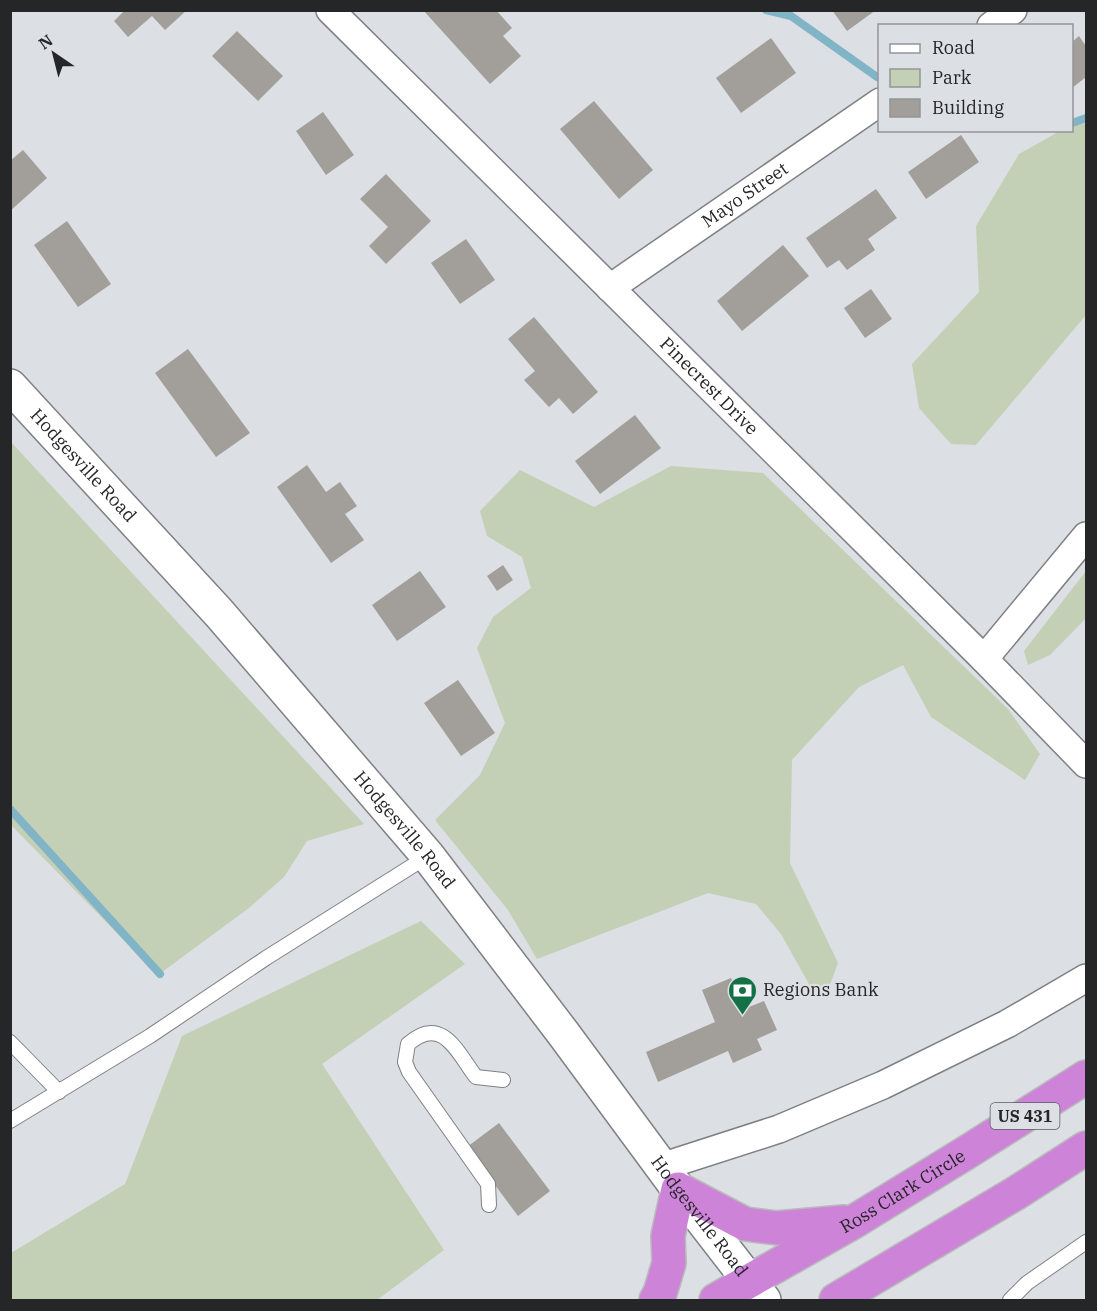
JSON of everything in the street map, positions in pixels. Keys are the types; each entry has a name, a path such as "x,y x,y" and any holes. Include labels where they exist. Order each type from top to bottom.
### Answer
{"highway":[{"name":"Ross Clark Circle","path":"716,1300 757,1291 855,1221 1086,1077"},
{"path":"836,1300 1016,1193 1086,1148"},
{"path":"656,1300 669,1263 670,1178 745,1224 777,1228 855,1221"},
{"path":"879,1300 904,1261"}],"street":[{"name":"Pinecrest Drive","path":"330,10 984,659 1086,764"},
{"path":"994,24 1013,10"},
{"name":"Mayo Street","path":"610,288 878,103"},
{"name":"Hodgesville Road","path":"10,386 212,605 428,856 757,1291"},
{"path":"984,659 1086,536"},
{"path":"670,1178 883,1085 1007,1024 1086,978"}],"lane":[{"path":"10,1121 150,1036 266,958 428,856"},
{"path":"489,1205 488,1184 409,1072 405,1062 408,1044 423,1033 441,1034 476,1077 503,1080"},
{"path":"10,1042 59,1092"},
{"path":"1010,1300 1027,1283 1086,1242"}],"green space":[{"path":"1086,115 1086,315 976,445 951,444 919,408 912,364 979,292 976,226 1019,154 1058,132 1073,132 1073,123"},
{"path":"11,442 364,824 307,841 284,877 249,908 158,975 11,825"},
{"path":"671,466 763,473 1008,709 1040,754 1025,780 931,717 903,665 859,687 792,760 790,863 838,963 829,987 810,986 781,934 756,904 708,893 537,959 508,910 435,820 480,775 505,723 477,648 493,617 531,588 522,557 487,536 480,511 520,470 594,507"},
{"path":"1086,571 1086,618 1050,655 1028,665 1024,651"},
{"path":"421,921 465,964 322,1064 444,1250 377,1300 11,1300 11,1253 125,1184 182,1036"}],"building":[{"path":"125,10 187,10 165,30 152,16 128,37 114,21"},
{"path":"423,10 496,10 512,28 503,36 521,56 490,84"},
{"path":"832,10 876,10 847,31"},
{"path":"237,31 283,76 258,101 212,56"},
{"path":"1079,36 1086,46 1086,77 1073,87 1073,41"},
{"path":"771,38 796,73 741,113 716,78"},
{"path":"594,101 653,170 619,199 560,129"},
{"path":"323,112 354,155 326,175 296,131"},
{"path":"961,135 979,162 926,199 908,172"},
{"path":"23,150 47,178 10,211 10,161"},
{"path":"386,174 431,221 386,264 369,246 388,227 360,199"},
{"path":"876,189 897,218 868,239 875,250 847,270 839,260 827,268 806,238"},
{"path":"67,221 111,284 78,307 34,245"},
{"path":"466,239 495,280 460,304 431,263"},
{"path":"783,245 809,276 742,331 717,301"},
{"path":"871,289 892,319 865,338 844,308"},
{"path":"534,317 598,392 573,414 559,398 549,407 524,380 535,371 508,339"},
{"path":"188,349 250,433 216,457 155,373"},
{"path":"635,415 661,448 600,494 575,461"},
{"path":"307,465 326,492 340,482 357,506 345,514 364,540 331,563 277,487"},
{"path":"503,565 513,580 497,591 487,576"},
{"path":"420,571 446,607 397,641 372,605"},
{"path":"458,680 495,733 461,756 424,703"},
{"name":"Regions Bank","path":"731,978 744,1009 764,1001 777,1030 757,1039 762,1050 733,1063 728,1051 658,1082 646,1052 715,1022 702,990"},
{"path":"499,1123 550,1191 518,1216 467,1147"}],"waterway":[{"path":"766,10 791,16 877,77"},
{"path":"1073,123 1086,118"},
{"path":"10,809 160,974"}],"place":[{"name":"Regions Bank","path":"742,1016"}]}
